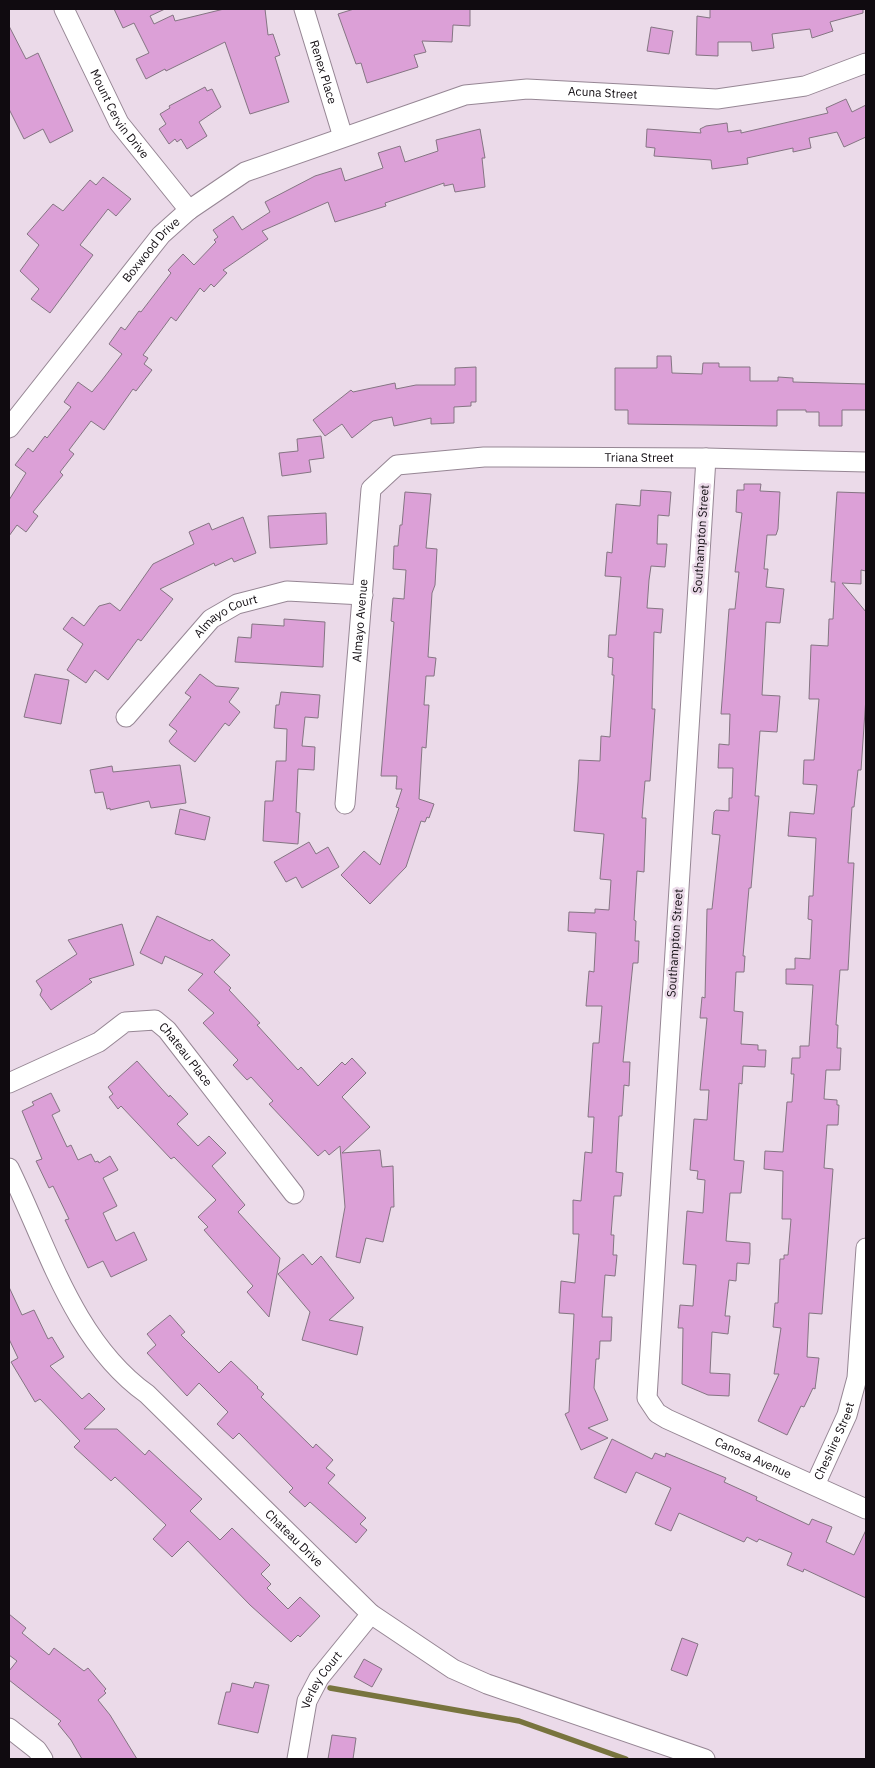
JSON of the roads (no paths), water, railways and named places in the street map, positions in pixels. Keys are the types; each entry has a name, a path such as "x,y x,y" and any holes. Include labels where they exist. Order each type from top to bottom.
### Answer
{"street":[{"name":"Mount Cervin Drive","path":"64,9 118,123 188,210"},
{"name":"Renex Place","path":"304,9 343,137"},
{"name":"Acuna Street","path":"343,137 465,95 527,90 717,99 805,86 866,63"},
{"name":"Boxwood Drive","path":"9,428 161,235 188,210 245,172 343,137"},
{"name":"Triana Street","path":"413,464 484,457 706,458 866,462"},
{"name":"Southampton Street","path":"667,1419 657,1413 647,1398 706,458"},
{"name":"Almayo Avenue","path":"345,804 371,489 397,465 413,464"},
{"name":"Almayo Court","path":"126,717 210,619 237,604 287,591 363,595"},
{"name":"Chateau Place","path":"9,1083 99,1042 124,1022 155,1020 167,1030 294,1194"},
{"name":"Chateau Drive","path":"9,1168 70,1301 99,1348 127,1380 147,1394 371,1614 453,1669 487,1684 705,1759"},
{"name":"Cheshire Street","path":"815,1485 847,1415 857,1378 866,1248"},
{"name":"Canosa Avenue","path":"667,1419 866,1509"},
{"name":"Verley Court","path":"298,1759 307,1700 319,1678 371,1614"},
{"path":"9,1728 37,1750 42,1759"}],"waterway":[{"path":"330,1688 519,1721 626,1759"}]}
